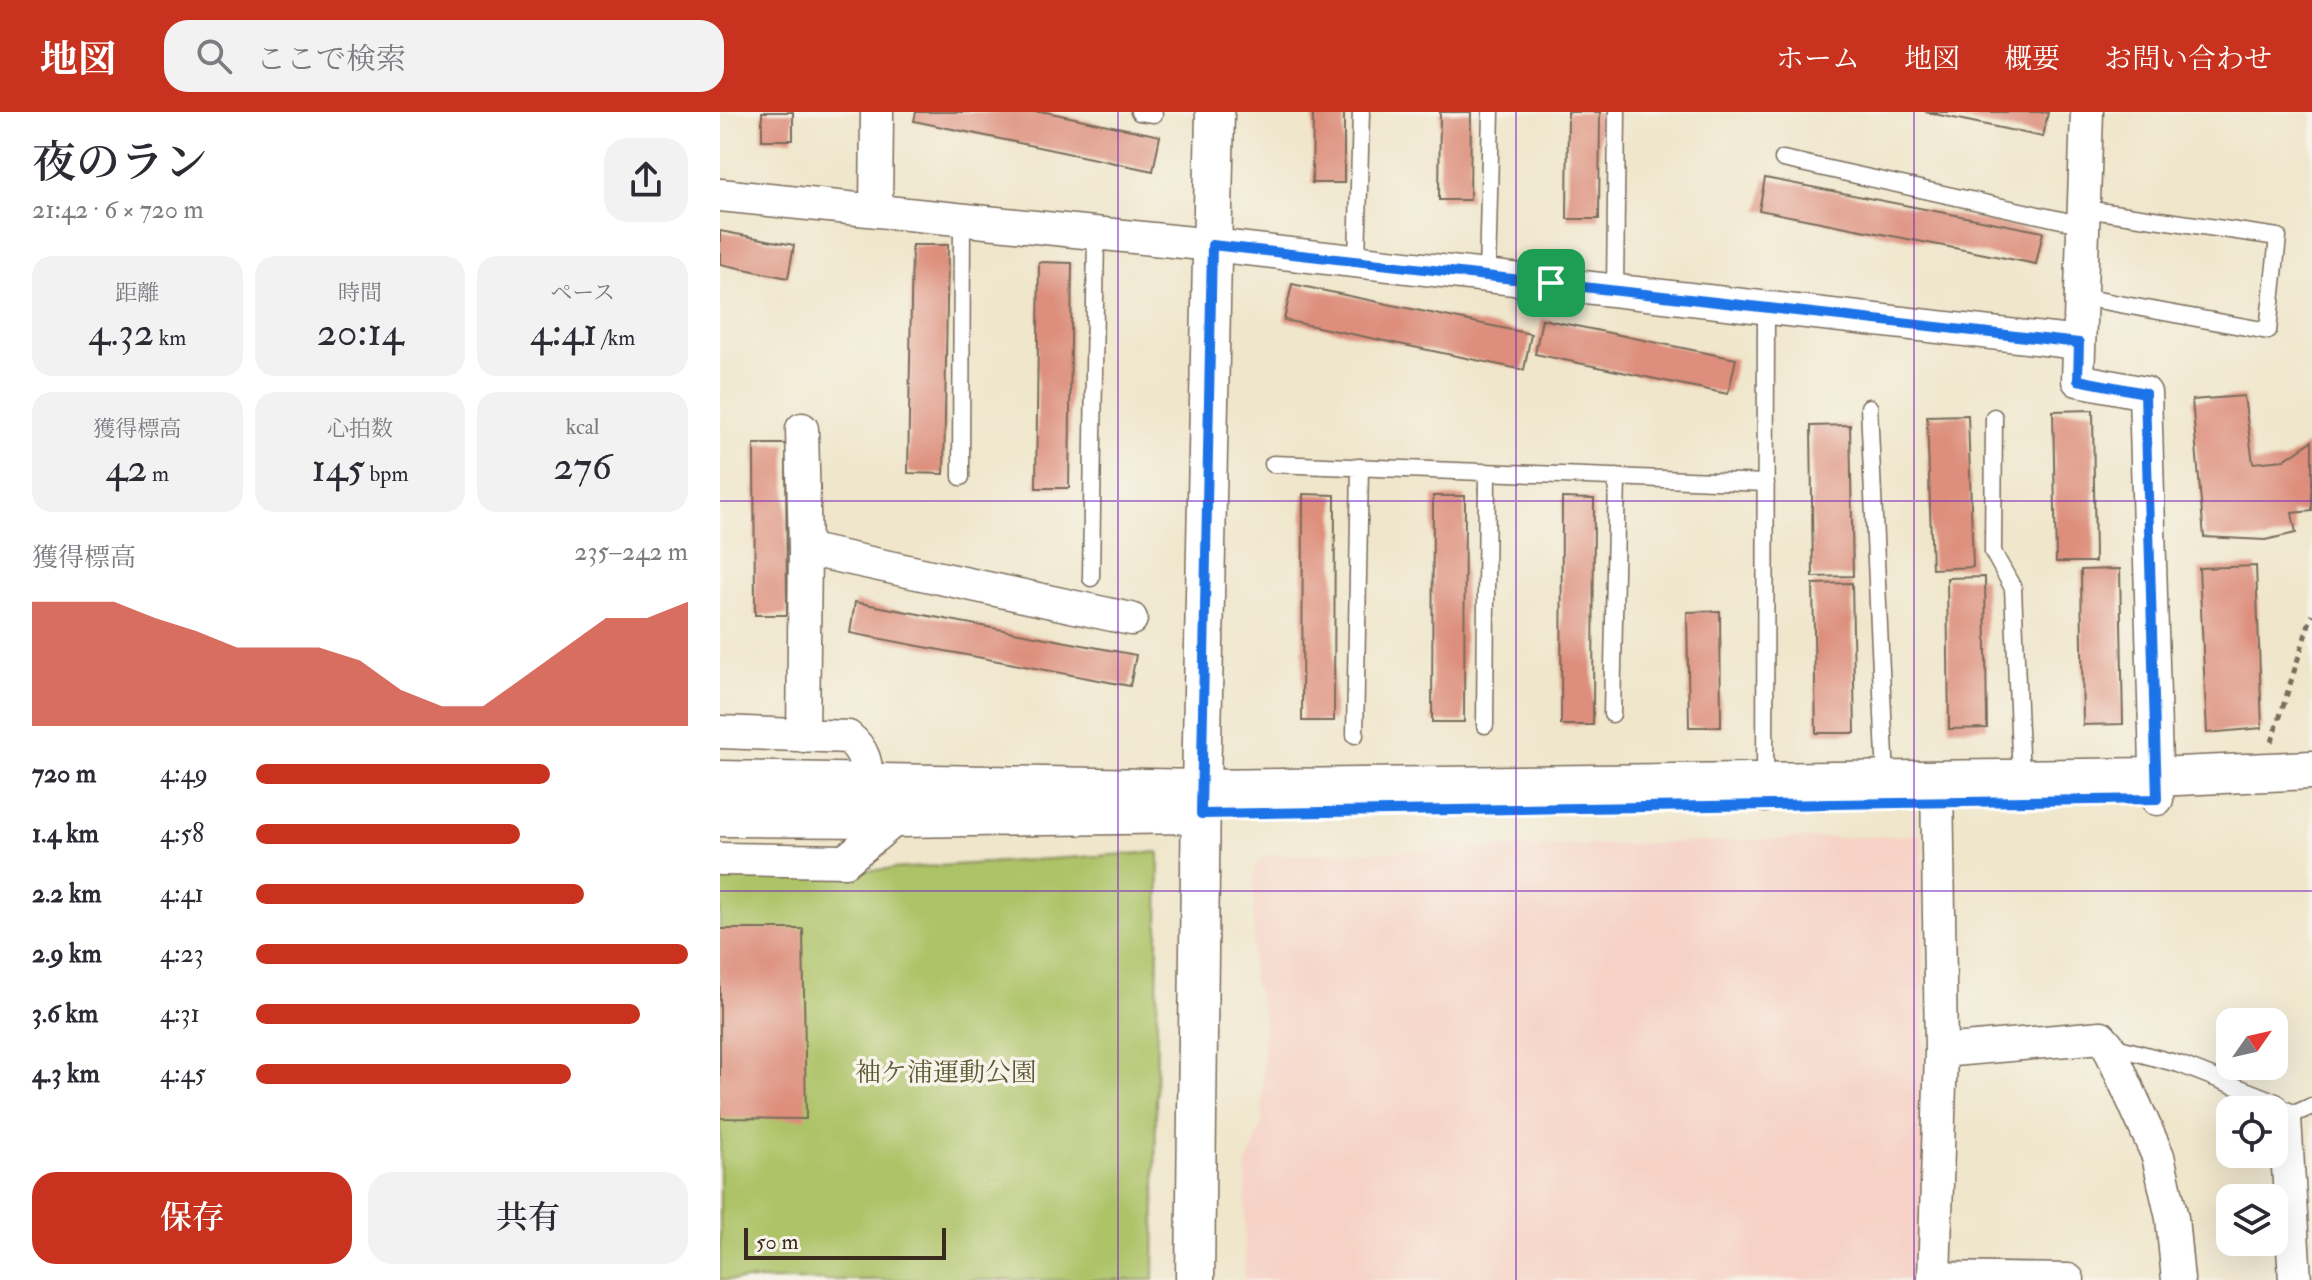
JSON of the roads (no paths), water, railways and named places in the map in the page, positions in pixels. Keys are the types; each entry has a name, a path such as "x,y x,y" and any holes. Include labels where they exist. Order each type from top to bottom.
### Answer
{"street":[{"path":"876,211 877,112"},
{"path":"1195,1280 1215,112"},
{"path":"2087,112 2078,380 2145,393 2156,788"},
{"path":"720,195 1212,245 2079,343"},
{"path":"802,429 805,549 803,736"},
{"path":"805,549 1131,619"},
{"path":"720,732 848,737 858,746 865,759 868,782"},
{"path":"1766,793 1886,780 1937,790 2021,778 2156,788 2312,770"},
{"path":"720,780 868,782 1201,801"},
{"path":"720,817 897,818 1201,801 2156,788 2312,793"},
{"path":"1937,790 1941,1051 1934,1279 2068,1280"},
{"path":"720,859 845,861 897,818"},
{"path":"1941,1051 2101,1037 2108,1045 2158,1156 2172,1218 2178,1280"},
{"path":"2295,1280 2298,1112"}],"lane":[{"path":"1357,261 1361,112"},
{"path":"1487,276 1491,112"},
{"path":"1615,291 1617,112"},
{"path":"1783,159 2085,217 2278,237 2268,331 2081,297"},
{"path":"961,477 962,220"},
{"path":"1091,578 1096,233"},
{"path":"1766,308 1766,793"},
{"path":"1869,407 1886,780"},
{"path":"1994,417 1993,552 2013,588 2021,778"},
{"path":"1273,464 1766,483"},
{"path":"1355,735 1360,467"},
{"path":"1485,725 1487,472"},
{"path":"1612,714 1617,477"},
{"path":"2108,1045 2179,1064 2298,1112"}],"park label":[{"name":"袖ケ浦運動公園","path":"946,1073"}]}
